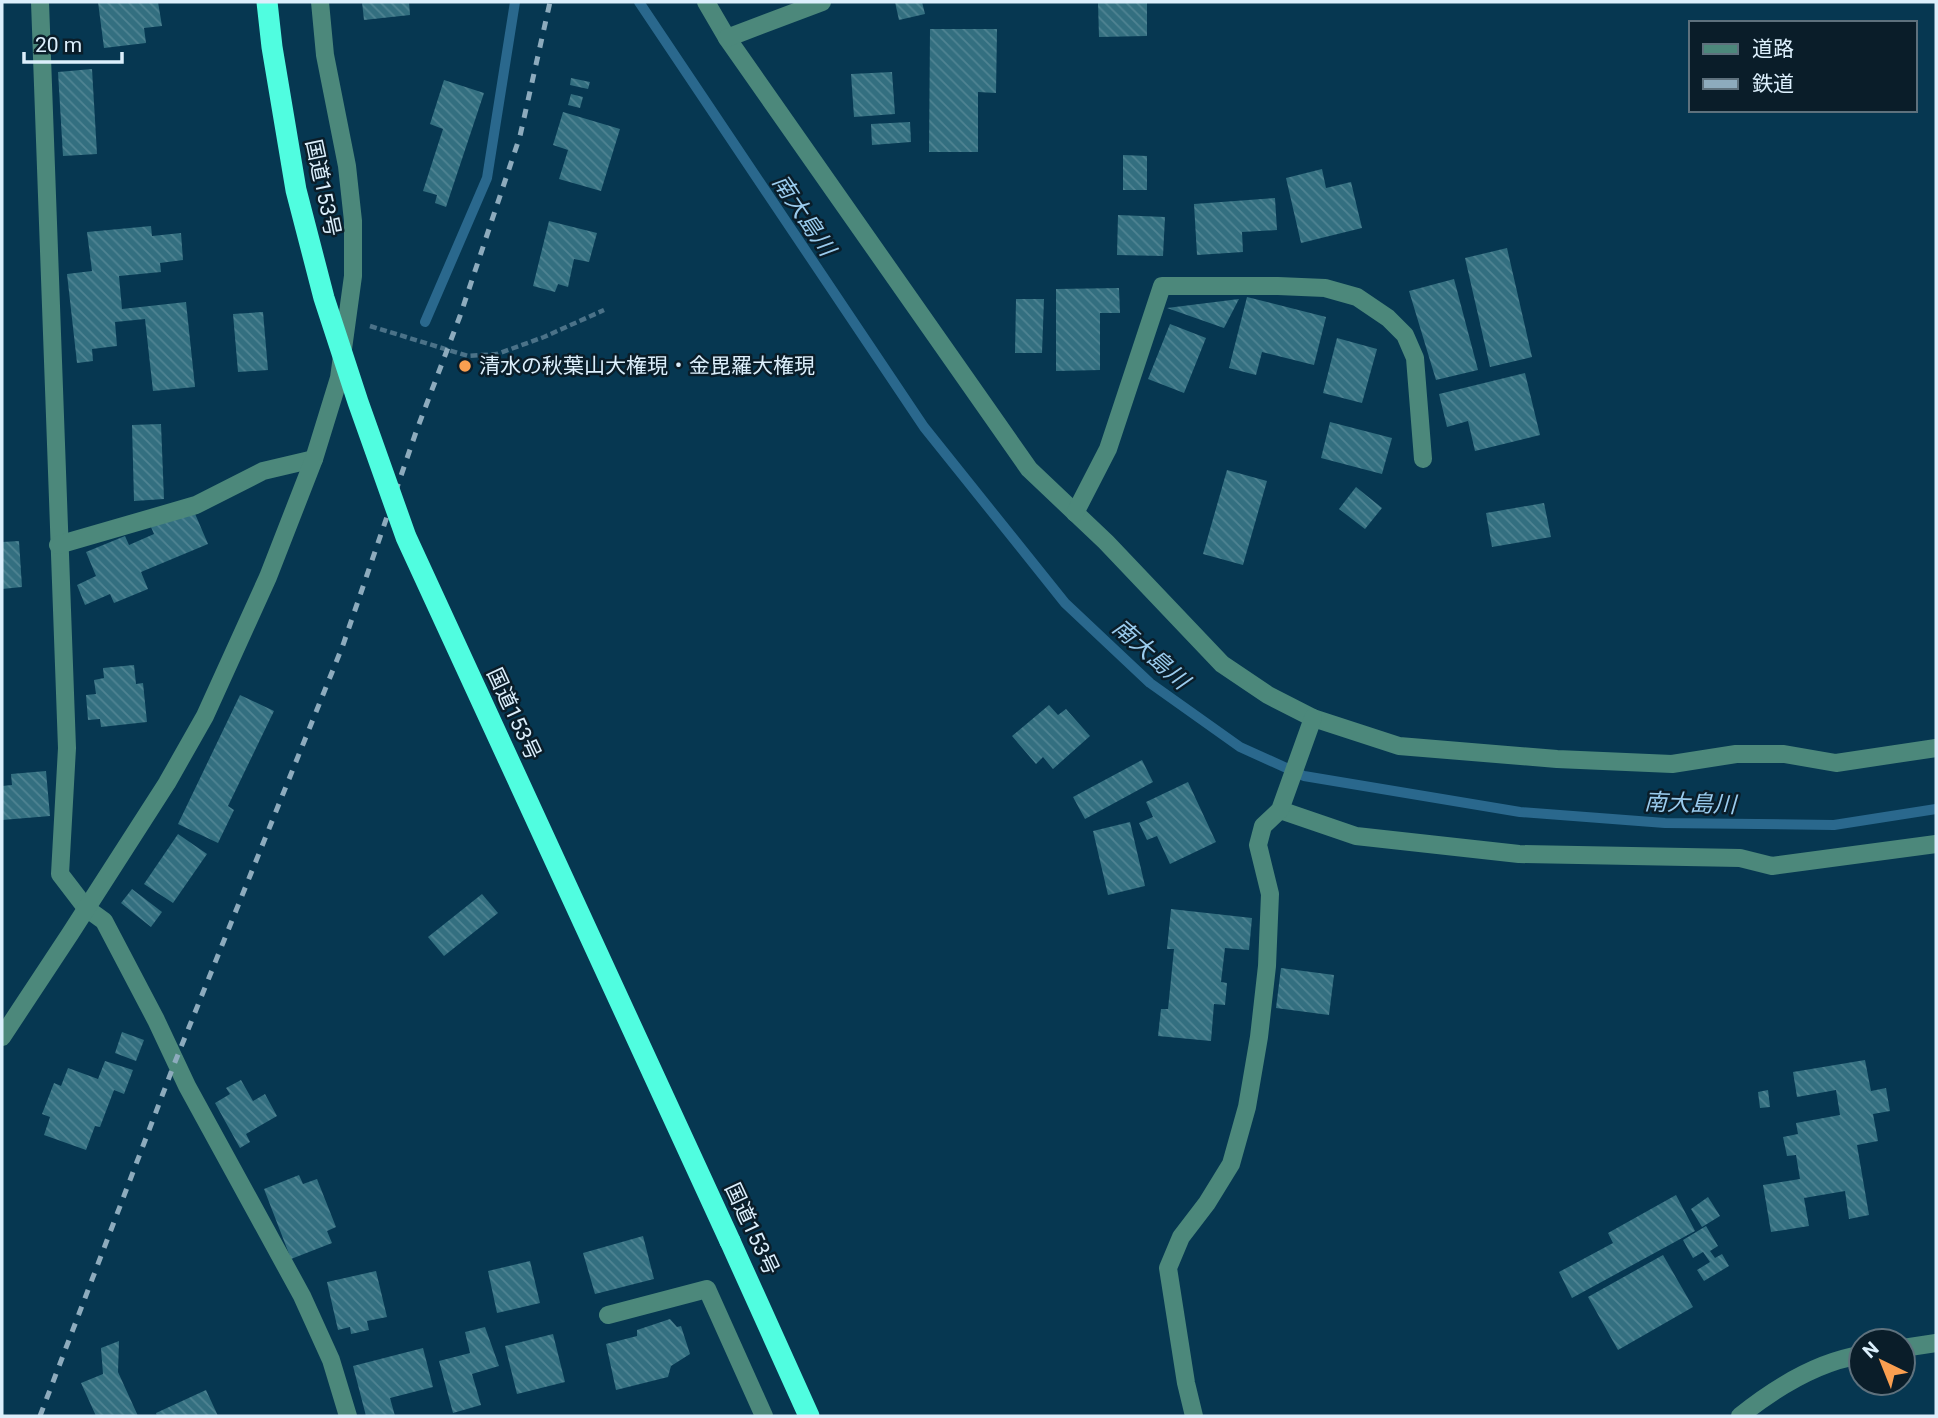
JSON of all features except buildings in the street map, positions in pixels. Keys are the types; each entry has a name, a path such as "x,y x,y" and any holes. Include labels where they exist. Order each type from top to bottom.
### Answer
{"highway":[{"name":"国道153号","path":"267,2 296,190 320,284 406,537 809,1416"}],"street":[{"path":"40,2 67,748 60,874 86,908 104,921 187,1086 302,1296 331,1360 348,1416"},
{"path":"2,1037 167,783 205,716 268,577 314,459 339,379 353,275 353,221 347,166 325,55 320,2"},
{"path":"706,2 727,38 1030,469 1106,542 1222,664 1268,695 1313,718 1399,746 1557,759 1672,764 1736,754 1784,754 1836,763 1936,748"},
{"path":"727,38 822,2"},
{"path":"1075,513 1108,449 1162,286 1325,288 1357,297 1388,318 1405,335 1415,358 1423,460"},
{"path":"58,545 196,505 263,471 314,459"},
{"path":"1194,1416 1186,1383 1168,1268 1181,1237 1207,1203 1231,1164 1247,1107 1267,967 1270,894 1258,845 1263,826 1280,810 1313,718"},
{"path":"1280,810 1356,836 1519,854 1741,858 1772,866 1936,844"},
{"path":"607,1315 707,1289 764,1416"},
{"path":"1917,1346 1936,1343"},
{"path":"1740,1416 1765,1396 1810,1371 1847,1359"}],"path":[{"path":"371,326 468,356 497,354 544,337 604,310"}],"waterway":[{"path":"425,322 487,178 515,2"},
{"name":"南大島川","path":"639,2 924,427 1065,603 1150,683 1240,747 1304,776 1520,812 1665,823 1834,825 1936,809"}],"railway":[{"path":"40,1416 175,1062 343,645 416,432 460,316 520,136 550,2"}],"place":[{"name":"清水の秋葉山大権現・金毘羅大権現","path":"465,366"}]}
